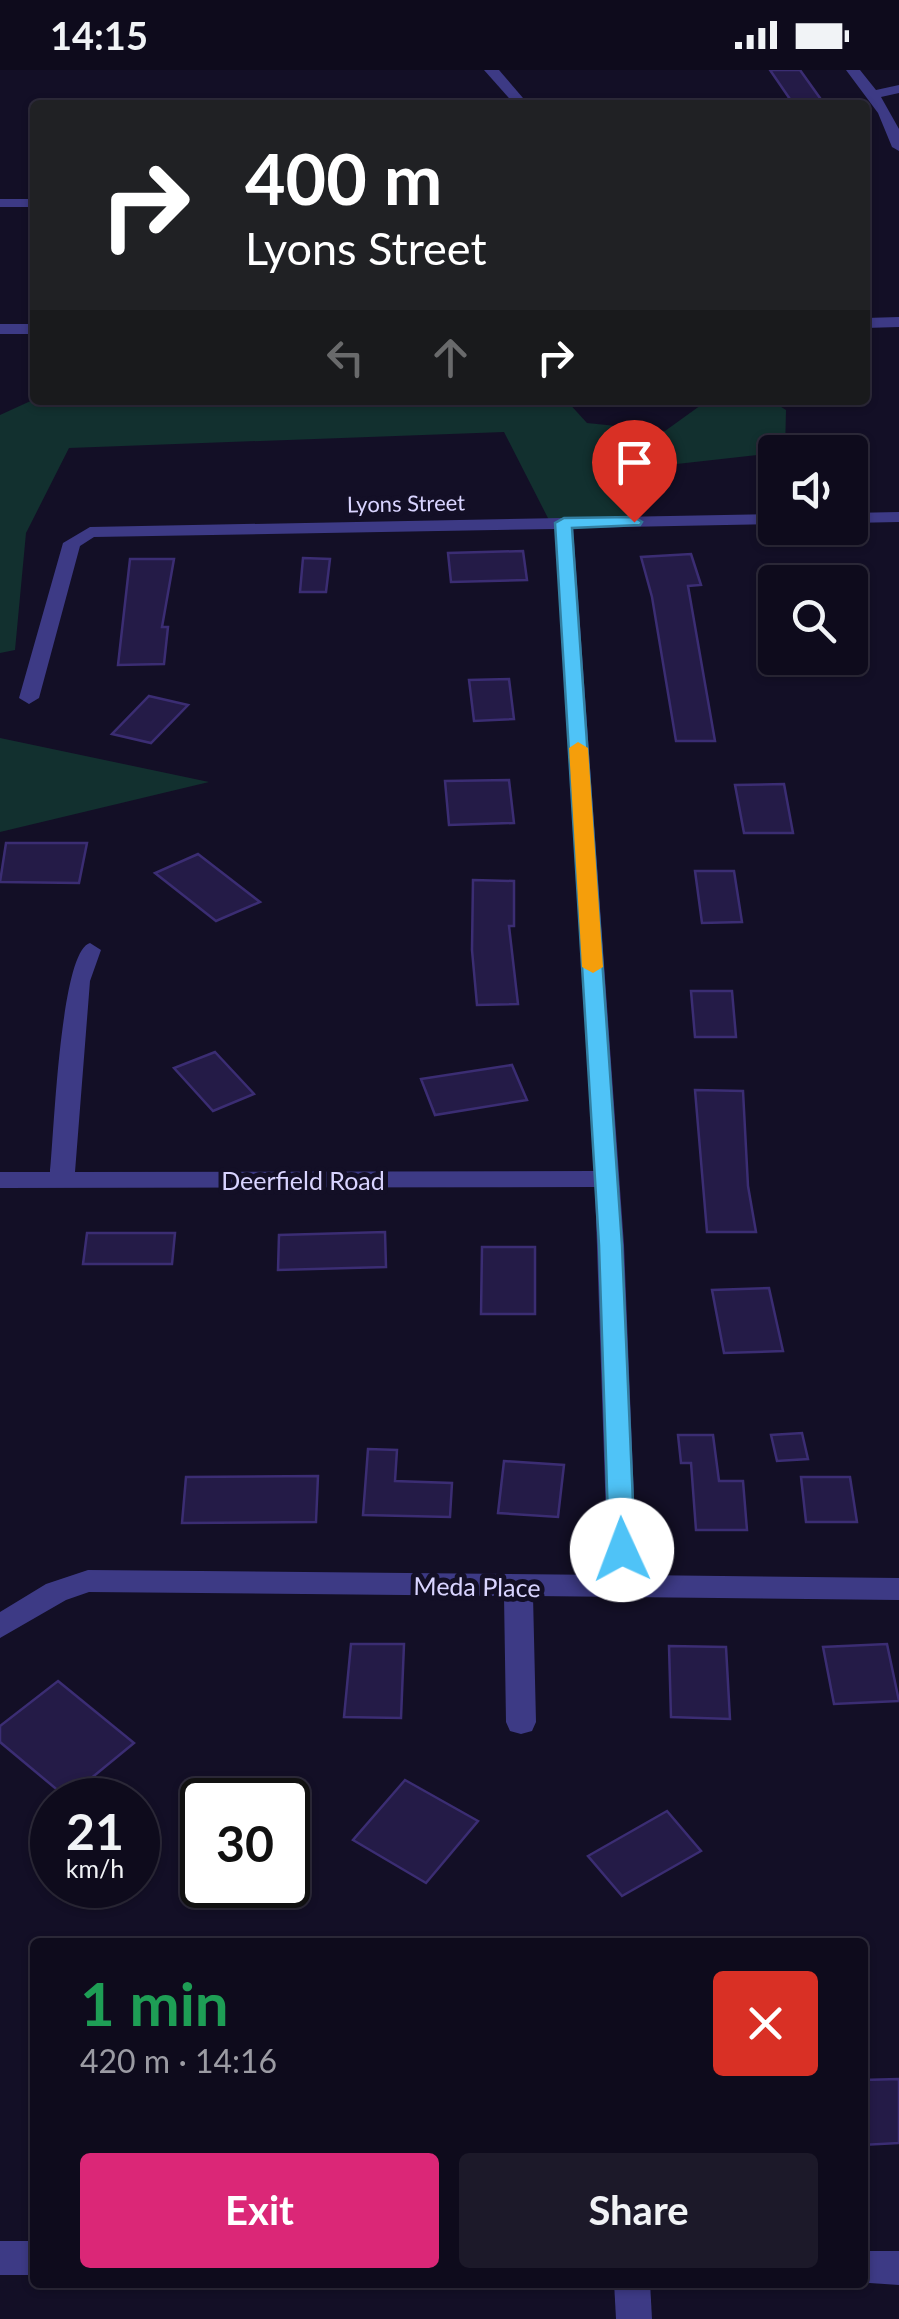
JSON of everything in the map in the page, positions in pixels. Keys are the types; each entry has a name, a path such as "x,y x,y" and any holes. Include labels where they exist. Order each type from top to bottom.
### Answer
{"street":[{"path":"491,70 519,100"},
{"path":"853,70 885,112 899,147"},
{"path":"873,94 899,89"},
{"path":"0,203 30,203"},
{"path":"870,323 899,322"},
{"path":"0,329 30,328"},
{"path":"868,518 899,517"},
{"name":"Lyons Street","path":"28,698 72,543 102,530 758,520"},
{"path":"564,523 606,1179 623,1588"},
{"path":"62,1180 79,981 90,950"},
{"name":"Deerfield Road","path":"0,1180 606,1179"},
{"name":"Meda Place","path":"0,1627 56,1592 88,1581 899,1590"},
{"path":"518,1586 521,1722"},
{"path":"0,2258 30,2258"},
{"path":"868,2268 899,2268"},
{"path":"632,2288 634,2319"}],"green space":[{"path":"30,401 30,405 571,405 587,423 665,431 701,405 778,405 786,410 785,435 758,435 758,455 632,469 630,520 550,522 504,432 69,448 26,533 15,650 0,653 0,415"},
{"path":"0,738 209,782 0,832"}],"building":[{"path":"770,70 800,70 821,100 791,100"},
{"path":"523,551 527,580 451,582 448,553"},
{"path":"691,554 701,585 688,586 715,741 676,741 652,597 641,557"},
{"path":"303,558 330,559 326,592 300,592"},
{"path":"130,559 174,559 162,627 168,627 164,664 118,665"},
{"path":"509,679 514,719 474,721 469,680"},
{"path":"149,696 188,705 151,743 112,734"},
{"path":"509,780 514,823 449,825 445,781"},
{"path":"784,784 793,833 744,833 735,785"},
{"path":"6,843 87,843 79,883 0,882"},
{"path":"198,854 260,902 216,921 155,873"},
{"path":"695,871 734,871 742,922 702,923"},
{"path":"473,880 514,881 514,926 509,926 518,1004 477,1005 472,950"},
{"path":"691,991 732,991 736,1037 695,1037"},
{"path":"215,1052 254,1094 213,1111 174,1068"},
{"path":"512,1065 527,1100 435,1115 421,1079"},
{"path":"695,1090 743,1091 748,1186 756,1232 707,1232"},
{"path":"385,1232 386,1267 278,1270 279,1235"},
{"path":"87,1233 175,1233 172,1264 83,1264"},
{"path":"482,1247 535,1247 535,1314 481,1314"},
{"path":"769,1288 783,1351 724,1353 712,1290"},
{"path":"802,1433 808,1459 777,1461 771,1435"},
{"path":"678,1435 713,1435 719,1481 743,1481 747,1530 696,1530 691,1463 681,1463"},
{"path":"368,1449 397,1450 395,1481 452,1483 450,1517 363,1515"},
{"path":"504,1461 564,1465 558,1517 498,1513"},
{"path":"318,1476 316,1522 182,1523 186,1477"},
{"path":"801,1477 850,1477 857,1522 806,1522"},
{"path":"351,1644 404,1644 401,1718 344,1717"},
{"path":"887,1644 899,1701 834,1704 823,1647"},
{"path":"669,1646 726,1647 730,1719 671,1717"},
{"path":"58,1681 134,1743 91,1778 43,1778 0,1742 0,1726"},
{"path":"405,1780 478,1821 426,1883 353,1840"},
{"path":"667,1811 701,1851 622,1896 588,1856"},
{"path":"899,2079 899,2143 868,2145 868,2080"}],"slow traffic":[{"path":"578,748 593,967"}],"route":[{"path":"622,1550 611,1245 564,523 634,522"}]}
